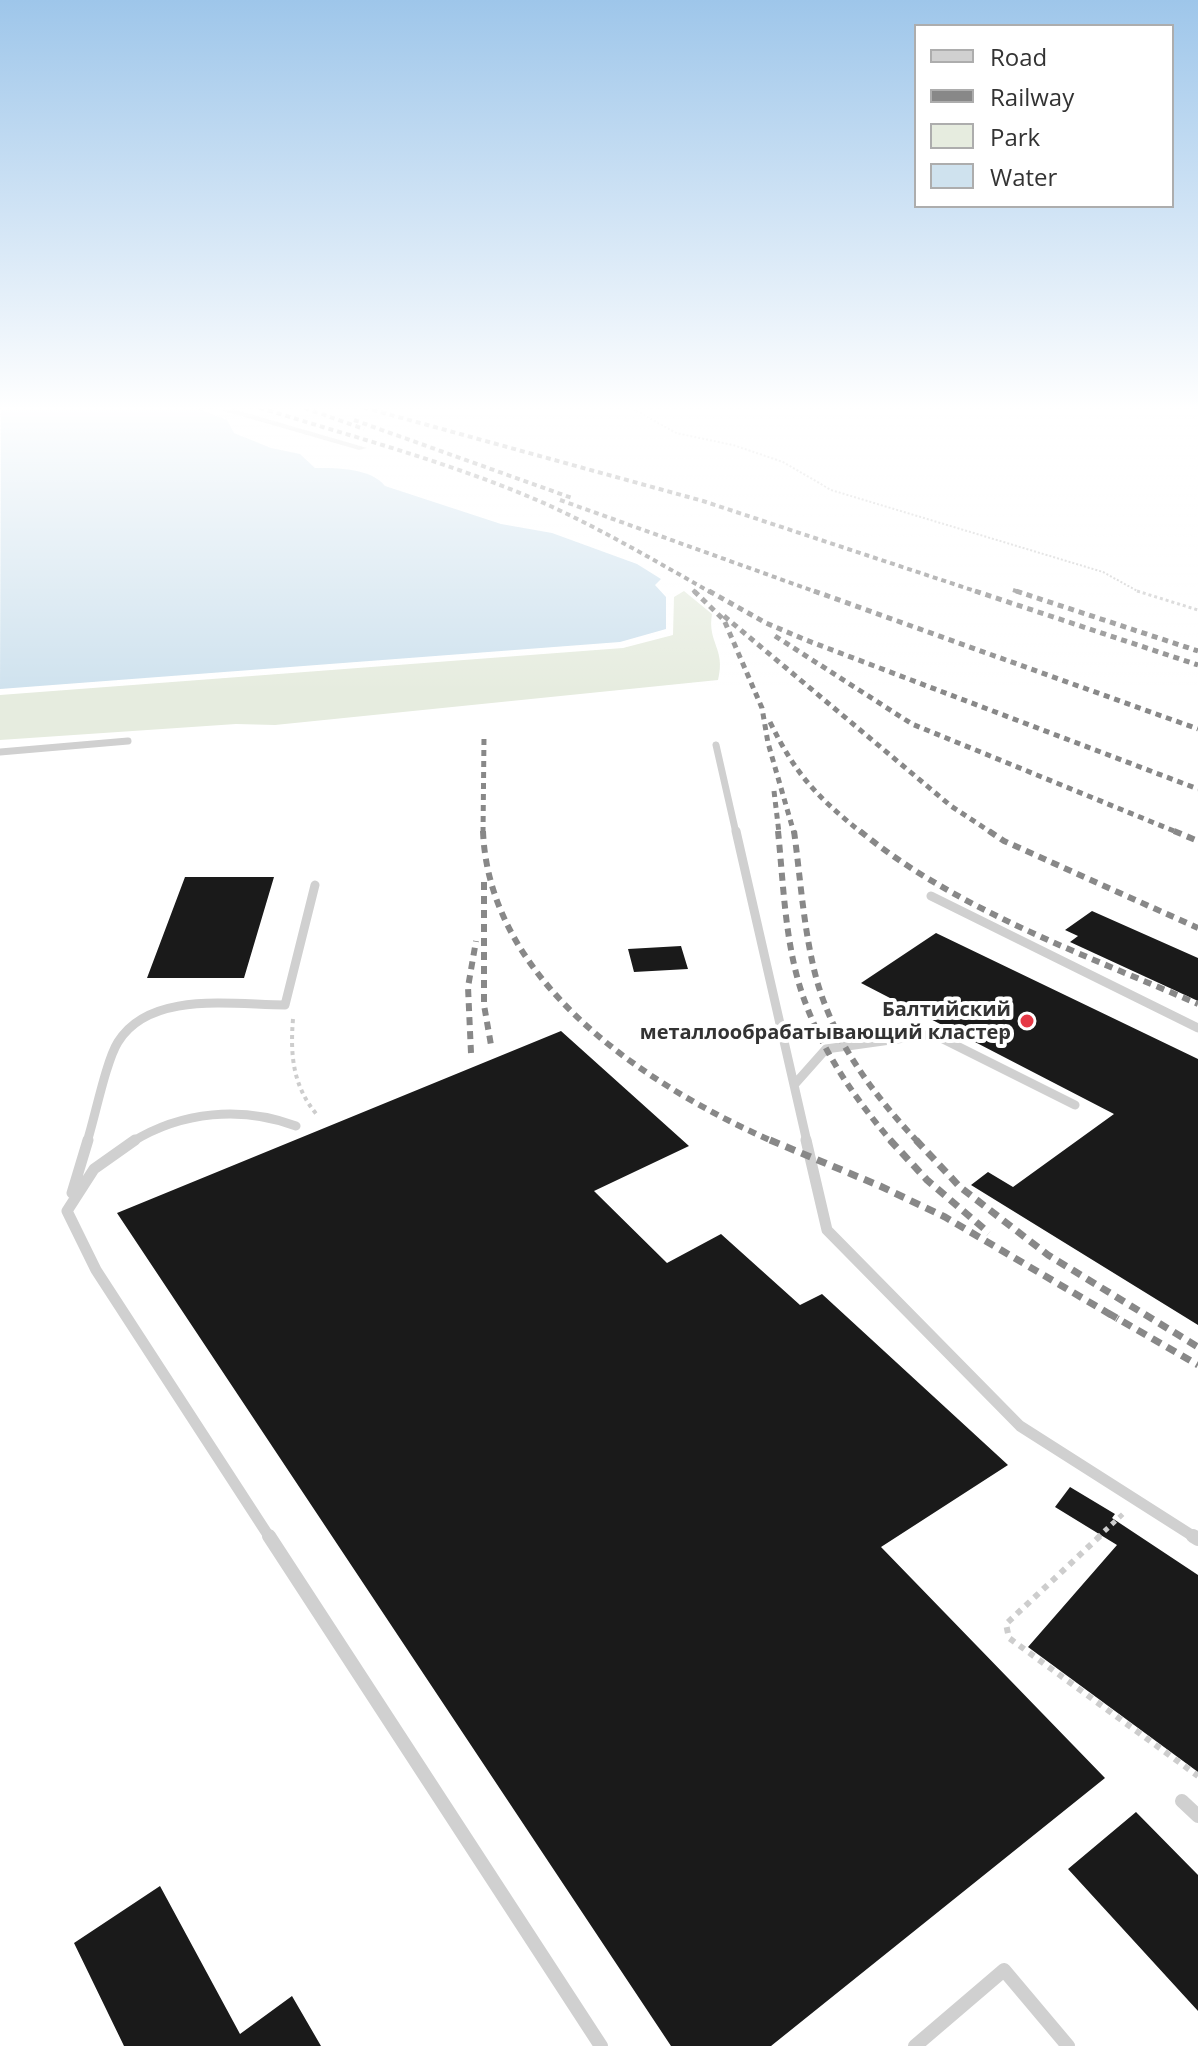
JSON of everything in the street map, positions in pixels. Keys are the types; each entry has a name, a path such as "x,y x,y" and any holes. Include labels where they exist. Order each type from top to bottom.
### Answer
{"lane":[{"path":"0,752 128,741"},
{"path":"716,745 827,1230 1020,1426 1198,1539"},
{"path":"315,885 285,1005 173,1007 144,1017 131,1026 117,1043 67,1211 96,1270 601,2046"},
{"path":"931,896 1198,1028"},
{"path":"794,1085 826,1049 933,1034 1075,1105"},
{"path":"67,1211 83,1183 107,1158 157,1131 185,1121 226,1114 277,1117 296,1126"},
{"path":"1182,1801 1198,1816"},
{"path":"915,2046 1004,1970 1068,2046"}],"path":[{"path":"866,500 1103,572 1144,595 1198,610"},
{"path":"285,1005 294,1009 291,1056 297,1084 318,1116"},
{"path":"1138,1501 1006,1624 1006,1632 1009,1638 1198,1776"}],"green space":[{"path":"684,591 712,614 712,632 720,660 718,680 275,725 236,724 0,740 0,695 623,648 673,635 674,597"}],"water":[{"path":"1,500 429,500 501,524 552,533 637,564 661,579 655,585 666,597 666,629 620,642 0,689"}],"building":[{"path":"185,877 274,877 244,978 147,978"},
{"path":"1092,911 1198,958 1198,1001 1070,942 1078,936 1065,930"},
{"path":"936,933 1198,1059 1198,1325 971,1185 988,1172 1013,1187 1114,1114 861,983"},
{"path":"681,946 688,969 634,972 628,949"},
{"path":"561,1031 689,1146 594,1191 667,1263 721,1234 800,1305 822,1294 1008,1465 881,1547 1105,1778 771,2046 671,2046 117,1213"},
{"path":"1070,1487 1115,1514 1112,1518 1198,1575 1198,1772 1028,1647 1117,1545 1055,1507"},
{"path":"1136,1812 1198,1875 1198,2011 1068,1869"},
{"path":"160,1886 240,2034 292,1996 321,2046 124,2046 74,1943"}],"railway":[{"path":"538,500 712,593"},
{"path":"561,500 819,593"},
{"path":"701,500 981,593"},
{"path":"694,591 724,620 762,708 768,743 794,833"},
{"path":"709,591 766,623 806,640 1198,789"},
{"path":"814,591 1198,729"},
{"path":"975,591 1198,665"},
{"path":"1016,591 1198,651"},
{"path":"1016,591 1022,593"},
{"path":"724,616 951,806 992,833"},
{"path":"775,636 912,724 1179,833"},
{"path":"770,722 808,784 862,833"},
{"path":"483,831 484,737"},
{"path":"774,791 779,833"},
{"path":"483,831 492,886 513,936 545,982 584,1023 629,1060 677,1092 774,1142"},
{"path":"778,831 790,942 807,1007 823,1043 844,1078 892,1142"},
{"path":"794,831 813,965 829,1015 868,1082 918,1142"},
{"path":"860,831 897,859 979,907 1198,1004"},
{"path":"1174,831 1198,841"},
{"path":"992,833 1198,928"},
{"path":"484,882 484,1005 491,1045"},
{"path":"471,1053 468,987 476,941"},
{"path":"770,1140 945,1217 1118,1319"},
{"path":"890,1140 927,1180 989,1233"},
{"path":"916,1140 960,1187 1048,1255 1198,1347"},
{"path":"1108,1313 1198,1365"}],"place":[{"name":"Балтийский металлообрабатывающий кластер","path":"1027,1021"}]}
